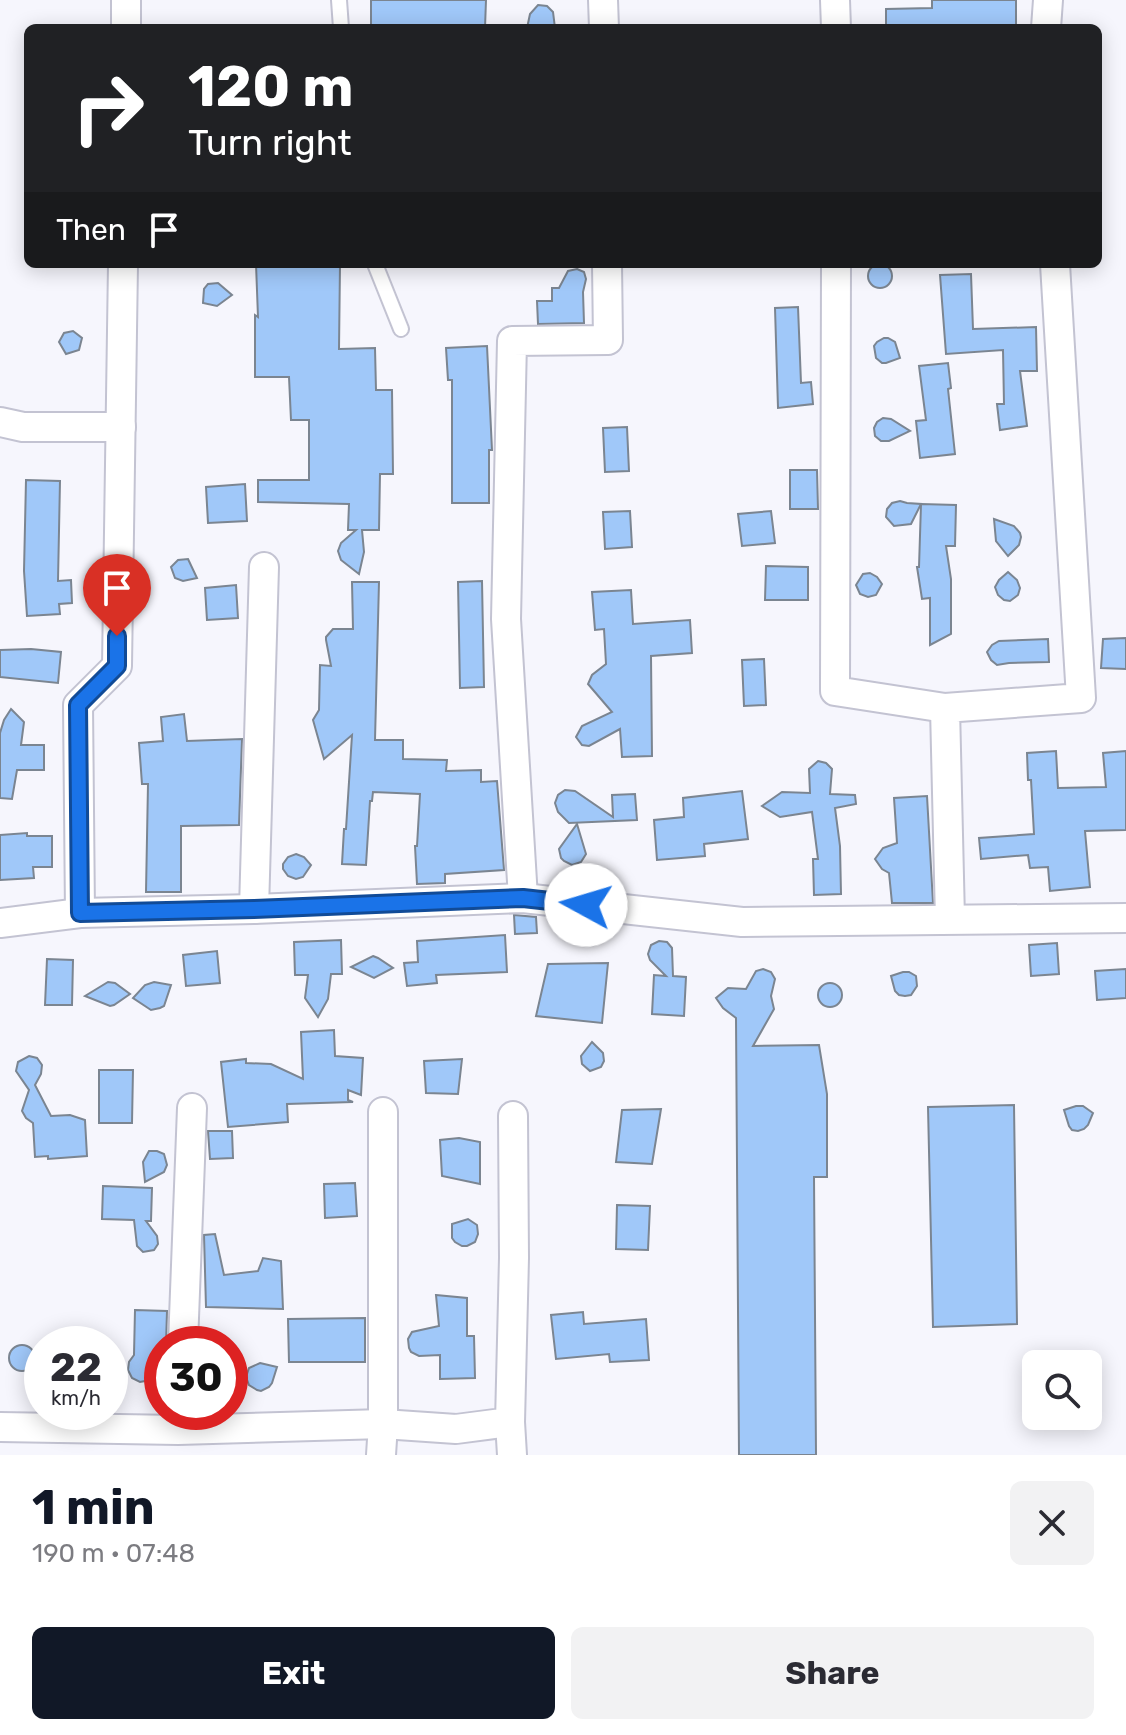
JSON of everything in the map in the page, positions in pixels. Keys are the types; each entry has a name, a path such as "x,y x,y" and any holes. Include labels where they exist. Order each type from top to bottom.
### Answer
{"street":[{"path":"126,0 126,24"},
{"path":"603,0 604,24"},
{"path":"835,0 836,24"},
{"path":"1046,24 1048,0"},
{"path":"80,913 78,705 117,666 123,268"},
{"path":"523,898 506,619 512,341 608,340 607,268"},
{"path":"836,268 835,691 945,708 1081,698 1055,268"},
{"path":"0,422 23,427 121,427"},
{"path":"254,909 264,567"},
{"path":"945,708 950,919"},
{"path":"0,923 80,913 523,898 742,922 1126,918"},
{"path":"184,1326 192,1108"},
{"path":"381,1455 383,1112"},
{"path":"512,1455 513,1116"},
{"path":"0,1427 178,1432 383,1424 456,1429 510,1422"}],"lane":[{"path":"339,0 341,24"},
{"path":"377,268 401,329"}],"building":[{"path":"371,0 486,0 485,24 371,24"},
{"path":"932,0 1016,0 1016,24 886,24 886,9 932,8"},
{"path":"538,5 547,6 553,12 554,24 528,24 530,14"},
{"path":"256,268 340,268 339,349 375,348 376,390 392,390 393,474 380,474 379,530 362,530 364,552 359,574 341,560 338,551 341,543 356,530 348,530 349,504 258,502 258,480 309,480 309,420 291,420 289,377 255,377 255,315 258,317"},
{"path":"870,268 890,268 889,285 880,288 871,285 868,276"},
{"path":"577,269 584,272 586,279 583,292 584,323 538,324 537,301 552,301 552,288 559,288 568,271"},
{"path":"971,274 973,329 1036,327 1037,371 1020,371 1027,426 1000,430 997,404 1004,404 1003,350 946,354 940,275"},
{"path":"218,283 232,295 217,306 203,303 204,289 208,284"},
{"path":"798,307 801,383 811,382 813,404 778,408 775,308"},
{"path":"73,331 82,338 79,350 66,354 59,342 64,333"},
{"path":"884,338 895,342 900,358 882,363 876,358 874,346"},
{"path":"487,346 492,450 489,450 489,503 452,503 452,380 448,380 446,348"},
{"path":"948,363 955,454 920,458 916,421 926,420 919,366"},
{"path":"883,418 891,419 910,431 889,441 881,441 875,436 874,428"},
{"path":"627,427 629,471 605,472 603,428"},
{"path":"790,470 817,470 818,509 790,509"},
{"path":"26,480 60,481 58,581 71,580 72,603 59,604 60,614 27,616 24,571"},
{"path":"245,484 247,521 208,523 206,487"},
{"path":"892,503 921,504 911,524 894,526 886,517 887,509"},
{"path":"921,504 956,505 955,546 946,546 951,579 951,634 930,645 930,598 922,599 917,567"},
{"path":"630,511 632,547 605,549 603,512"},
{"path":"771,511 775,543 742,546 738,514"},
{"path":"994,519 1014,526 1020,533 1019,545 1008,556 996,541"},
{"path":"188,559 197,578 183,581 175,578 171,567 178,560"},
{"path":"766,566 808,567 808,600 765,600"},
{"path":"1008,572 1020,588 1018,595 1010,601 998,595 995,587"},
{"path":"870,573 882,584 876,595 868,597 860,594 856,585 863,574"},
{"path":"482,581 484,687 460,688 458,582"},
{"path":"352,582 379,582 375,740 403,740 403,759 447,760 446,771 481,770 481,782 497,781 504,870 445,874 445,883 417,884 415,846 420,794 373,792 366,865 342,864 352,735 324,759 313,720 319,710 320,665 331,666 326,637 333,629 353,629"},
{"path":"236,585 238,618 207,620 205,588"},
{"path":"631,590 633,624 690,620 692,653 651,656 652,756 622,757 620,729 589,746 582,745 576,737 582,726 612,712 588,684 592,675 606,664 604,629 595,630 592,592"},
{"path":"1126,638 1126,669 1101,668 1103,639"},
{"path":"1048,639 1049,662 997,665 987,652 999,641"},
{"path":"0,650 61,652 58,683 0,677"},
{"path":"764,659 766,705 744,706 742,660"},
{"path":"11,709 24,722 21,745 44,745 44,770 17,770 12,799 0,798 0,733"},
{"path":"184,714 187,741 242,739 239,825 181,826 181,892 146,892 148,784 142,784 139,743 163,741 161,717"},
{"path":"1056,751 1058,788 1106,787 1103,753 1126,751 1126,830 1085,831 1090,887 1050,891 1048,867 1030,868 1028,855 981,859 979,838 1034,834 1027,753"},
{"path":"818,761 832,769 830,794 855,795 856,804 835,808 841,894 814,895 813,859 818,859 812,812 780,817 762,806 782,792 810,793 809,769"},
{"path":"565,790 575,791 613,817 612,795 635,794 637,820 569,823 558,812 555,803 558,795"},
{"path":"742,791 748,839 704,844 705,856 657,860 654,820 684,817 683,798"},
{"path":"927,796 933,903 892,903 889,873 875,859 883,848 897,843 894,798"},
{"path":"577,824 586,854 581,862 572,865 561,858 559,849"},
{"path":"27,833 27,836 52,836 52,867 33,867 34,878 0,880 0,835"},
{"path":"296,854 311,865 303,877 296,879 288,876 283,864 288,857"},
{"path":"514,915 536,917 537,933 515,934"},
{"path":"505,935 507,972 436,975 437,983 407,986 404,963 418,962 417,941"},
{"path":"341,940 342,974 331,974 328,999 318,1017 305,998 308,975 295,975 294,942"},
{"path":"659,941 667,942 672,948 673,976 686,977 684,1016 652,1014 654,975 666,976 648,954 651,945"},
{"path":"1057,943 1059,974 1031,976 1029,945"},
{"path":"217,951 220,983 186,986 183,955"},
{"path":"373,956 393,968 374,978 351,967"},
{"path":"47,959 73,960 72,1005 45,1005"},
{"path":"608,963 602,1023 536,1016 548,964"},
{"path":"763,969 771,972 775,979 771,996 774,1009 753,1046 819,1045 827,1094 827,1177 814,1177 816,1455 739,1455 736,1018 716,998 728,988 746,989 756,971"},
{"path":"1126,969 1126,998 1097,1000 1095,971"},
{"path":"903,972 916,976 917,986 911,995 899,995 895,991 891,976"},
{"path":"108,982 115,983 130,994 110,1006 85,996"},
{"path":"154,982 171,985 164,1006 151,1010 133,998 145,985"},
{"path":"830,983 841,990 842,995 835,1006 830,1007 819,1000 818,995 825,984"},
{"path":"334,1030 335,1056 363,1058 361,1095 348,1090 348,1100 353,1102 287,1104 288,1122 228,1127 221,1062 246,1059 246,1063 271,1064 303,1079 301,1032"},
{"path":"592,1042 603,1053 604,1061 601,1067 590,1071 582,1064 581,1056"},
{"path":"29,1056 37,1058 42,1065 35,1085 51,1116 70,1115 85,1120 87,1156 35,1157 33,1123 22,1111 29,1090 16,1071 18,1062"},
{"path":"462,1059 458,1094 426,1093 424,1061"},
{"path":"99,1070 133,1070 132,1123 99,1123"},
{"path":"1014,1105 1017,1324 933,1327 928,1107"},
{"path":"1083,1106 1093,1113 1088,1125 1078,1131 1069,1126 1064,1110"},
{"path":"661,1109 652,1164 616,1162 622,1110"},
{"path":"208,1131 232,1131 233,1158 210,1159"},
{"path":"459,1138 480,1142 480,1184 442,1176 440,1140"},
{"path":"149,1151 164,1154 167,1165 164,1172 145,1182 143,1162"},
{"path":"355,1183 357,1216 325,1218 324,1184"},
{"path":"103,1186 152,1188 151,1221 146,1221 157,1236 158,1244 154,1250 143,1252 137,1246 134,1220 102,1219"},
{"path":"617,1205 650,1206 648,1250 616,1249"},
{"path":"468,1219 477,1225 478,1234 475,1242 462,1246 452,1238 452,1224"},
{"path":"215,1234 224,1275 258,1271 263,1258 281,1261 283,1309 206,1307 204,1235"},
{"path":"436,1295 467,1298 467,1336 474,1336 475,1378 440,1379 440,1355 419,1356 409,1348 408,1339 412,1332 439,1326"},
{"path":"135,1310 167,1311 167,1326 144,1326 144,1381 132,1378 128,1370 134,1355"},
{"path":"583,1312 584,1324 646,1319 649,1360 610,1362 609,1354 556,1359 551,1315"},
{"path":"365,1318 365,1362 289,1362 288,1319"},
{"path":"22,1345 22,1371 13,1367 9,1358 13,1349"},
{"path":"260,1363 277,1367 272,1383 261,1391 249,1385 249,1368"}],"route":[{"path":"117,636 117,666 78,705 80,913 523,898 586,905"}]}
